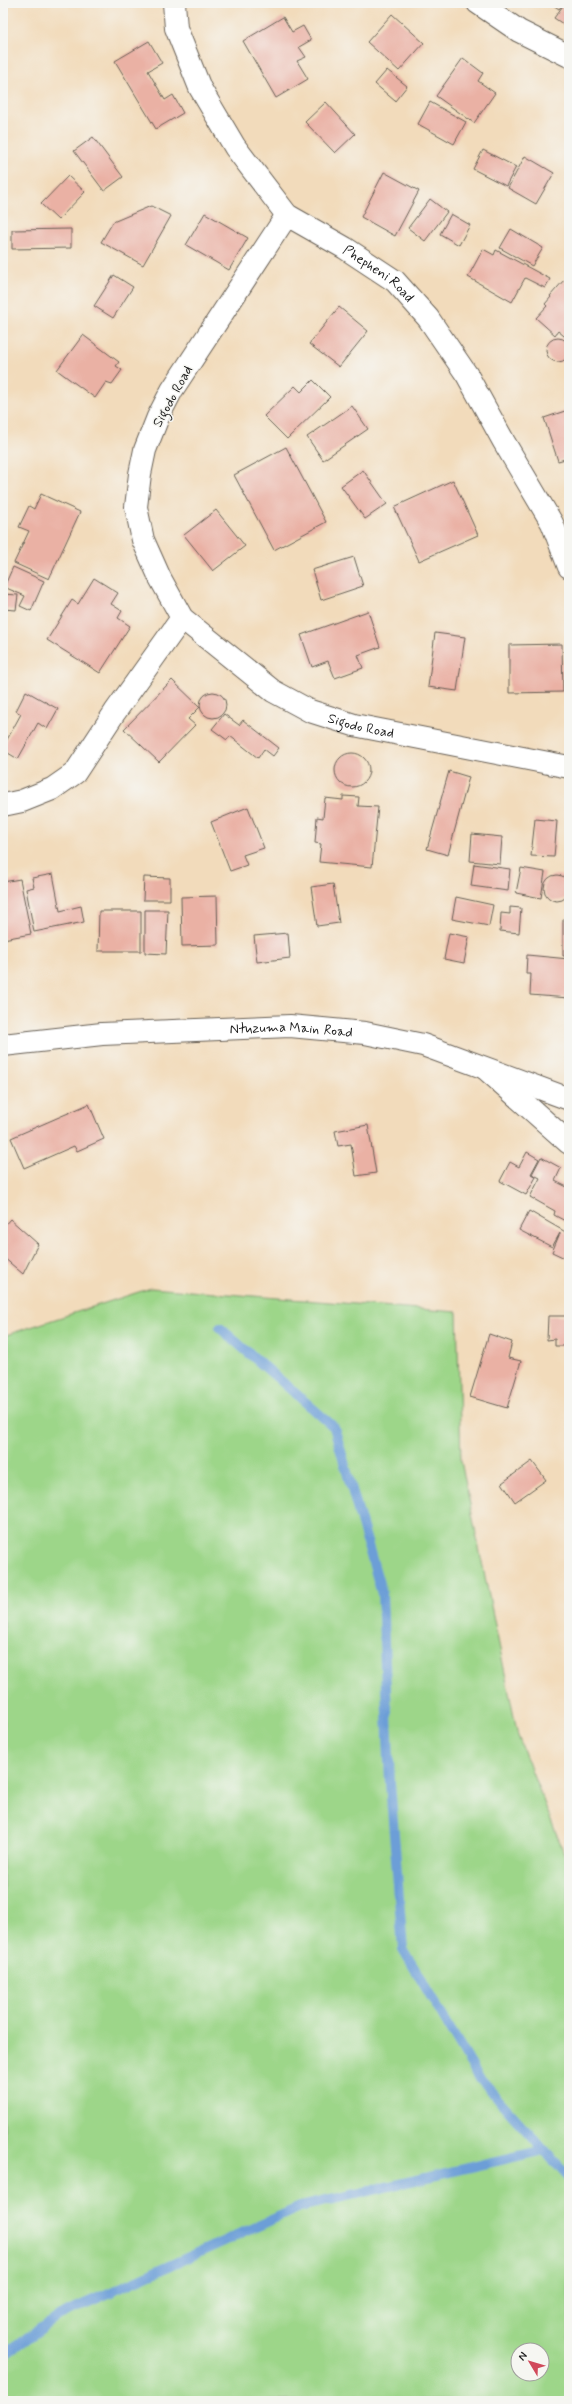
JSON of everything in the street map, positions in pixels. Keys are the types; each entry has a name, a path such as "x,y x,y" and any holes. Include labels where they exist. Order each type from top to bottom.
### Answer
{"street":[{"name":"Phepheni Road","path":"174,3 176,28 200,88 235,147 286,215 345,248 395,281 428,318 467,375 504,442 552,523 569,567"},
{"path":"478,3 519,31 569,56"},
{"name":"Sigodo Road","path":"286,215 172,390 158,417 145,450 136,507 143,540 160,578 182,618 273,691 310,711 354,725 569,767"},
{"path":"3,805 22,801 52,789 75,773 115,712 182,618"},
{"name":"Ntuzuma Main Road","path":"3,1045 102,1034 290,1026 365,1033 430,1048 569,1099"},
{"path":"483,1067 548,1122 569,1143"}],"green space":[{"path":"151,1288 457,1312 461,1461 518,1736 569,1866 569,2401 3,2401 3,1336"}],"building":[{"path":"550,3 564,3 559,9"},
{"path":"565,3 569,3 569,28 554,18"},
{"path":"392,14 424,43 399,71 367,42"},
{"path":"283,17 292,32 303,26 311,40 299,47 306,57 297,61 308,79 276,98 243,41"},
{"path":"149,41 162,63 148,71 165,100 173,95 183,113 156,129 115,61"},
{"path":"463,58 483,73 478,81 495,93 474,123 436,96"},
{"path":"387,70 407,86 395,101 375,84"},
{"path":"326,102 355,134 335,153 305,122"},
{"path":"430,102 466,122 454,144 418,124"},
{"path":"93,137 123,177 104,191 74,151"},
{"path":"483,150 516,167 506,186 473,169"},
{"path":"525,156 554,173 536,204 508,188"},
{"path":"384,172 419,191 395,236 361,217"},
{"path":"68,176 85,192 58,220 41,204"},
{"path":"430,199 447,212 425,241 408,228"},
{"path":"151,206 171,216 143,265 101,242 113,222"},
{"path":"205,213 248,238 229,270 186,245"},
{"path":"451,214 470,225 459,245 440,234"},
{"path":"71,229 71,248 12,249 12,230"},
{"path":"511,229 543,248 532,266 500,248"},
{"path":"483,249 494,255 496,250 550,279 545,288 525,278 512,302 468,277"},
{"path":"114,275 133,287 113,318 94,306"},
{"path":"564,280 569,285 569,340 558,331 555,335 536,318 547,306 545,304 551,297 550,296"},
{"path":"339,307 368,331 339,367 309,344"},
{"path":"83,335 119,362 116,366 122,370 112,384 106,382 95,398 57,370"},
{"path":"558,338 563,339 569,345 569,355 563,361 558,362 553,361 547,355 546,350 547,345 553,339"},
{"path":"313,380 330,397 287,439 264,416 295,386 301,392"},
{"path":"352,406 368,429 323,460 307,437"},
{"path":"568,410 569,458 558,461 544,418"},
{"path":"286,447 326,522 274,550 234,475"},
{"path":"363,470 387,504 365,519 341,486"},
{"path":"453,480 478,535 419,561 394,507"},
{"path":"41,494 80,512 49,579 14,563 29,531 19,527 29,506 34,509"},
{"path":"216,510 245,546 213,571 184,535"},
{"path":"354,557 363,586 321,600 312,570"},
{"path":"13,567 44,581 31,611 20,606 25,596 4,587"},
{"path":"94,578 118,593 111,604 122,611 118,618 130,626 100,673 47,640 72,600 78,604"},
{"path":"3,594 18,595 16,610 3,609"},
{"path":"368,611 380,647 358,655 363,668 335,678 328,661 312,667 301,635"},
{"path":"435,633 465,637 457,691 428,687"},
{"path":"562,644 563,692 509,693 509,645"},
{"path":"172,680 200,707 188,719 195,725 159,762 124,729"},
{"path":"26,691 58,709 47,729 38,723 18,759 3,750 3,747 21,714 16,711"},
{"path":"213,692 222,696 226,705 222,714 213,718 204,714 200,705 204,696"},
{"path":"224,714 239,725 243,720 279,748 273,756 264,749 258,758 230,736 227,740 212,729"},
{"path":"355,753 364,758 368,763 368,777 364,782 359,786 349,787 345,786 336,777 335,767 336,763 345,754"},
{"path":"449,771 469,777 448,855 427,849"},
{"path":"343,796 359,797 358,806 378,807 372,867 319,862 321,844 315,843 317,817 323,818 325,798 343,800"},
{"path":"248,807 264,848 243,855 247,865 230,871 211,822"},
{"path":"535,819 557,821 554,857 531,856"},
{"path":"472,834 502,837 500,864 470,861"},
{"path":"474,864 510,869 508,891 471,886"},
{"path":"521,868 545,872 541,898 516,893"},
{"path":"53,874 60,911 81,906 84,922 34,932 26,889 34,887 32,878"},
{"path":"557,875 566,879 570,888 566,897 557,901 548,897 544,888 548,879"},
{"path":"144,877 170,878 170,900 143,900"},
{"path":"20,879 31,934 3,939 3,882"},
{"path":"333,884 339,923 317,926 311,887"},
{"path":"217,896 218,945 182,946 181,897"},
{"path":"456,897 493,905 489,926 452,919"},
{"path":"510,907 521,908 519,933 500,931 501,913 510,914"},
{"path":"145,910 168,910 166,954 145,953"},
{"path":"99,911 141,911 141,951 98,951"},
{"path":"563,920 569,920 569,956 563,956"},
{"path":"288,933 290,958 257,962 254,936"},
{"path":"449,933 469,937 464,963 444,959"},
{"path":"527,955 569,959 569,998 530,995 531,974 526,974"},
{"path":"89,1104 104,1139 77,1151 74,1146 24,1168 11,1138"},
{"path":"368,1125 376,1173 356,1176 351,1144 338,1146 335,1131"},
{"path":"527,1152 539,1159 531,1174 536,1177 526,1195 500,1181 510,1162 519,1167"},
{"path":"541,1157 561,1168 555,1181 569,1188 569,1223 554,1215 555,1211 530,1197 540,1178 532,1174"},
{"path":"529,1211 569,1234 569,1260 552,1252 560,1233 552,1247 519,1230"},
{"path":"10,1219 38,1244 23,1274 3,1257 3,1227"},
{"path":"548,1316 569,1316 569,1346 555,1346 555,1339 547,1340"},
{"path":"489,1334 512,1342 508,1358 521,1361 507,1408 470,1397"},
{"path":"532,1461 546,1480 515,1502 502,1483"}],"waterway":[{"path":"220,1328 334,1427 382,1594 390,1783 403,1949 479,2078 569,2178"},
{"path":"3,2356 60,2315 300,2207 544,2150"}]}
